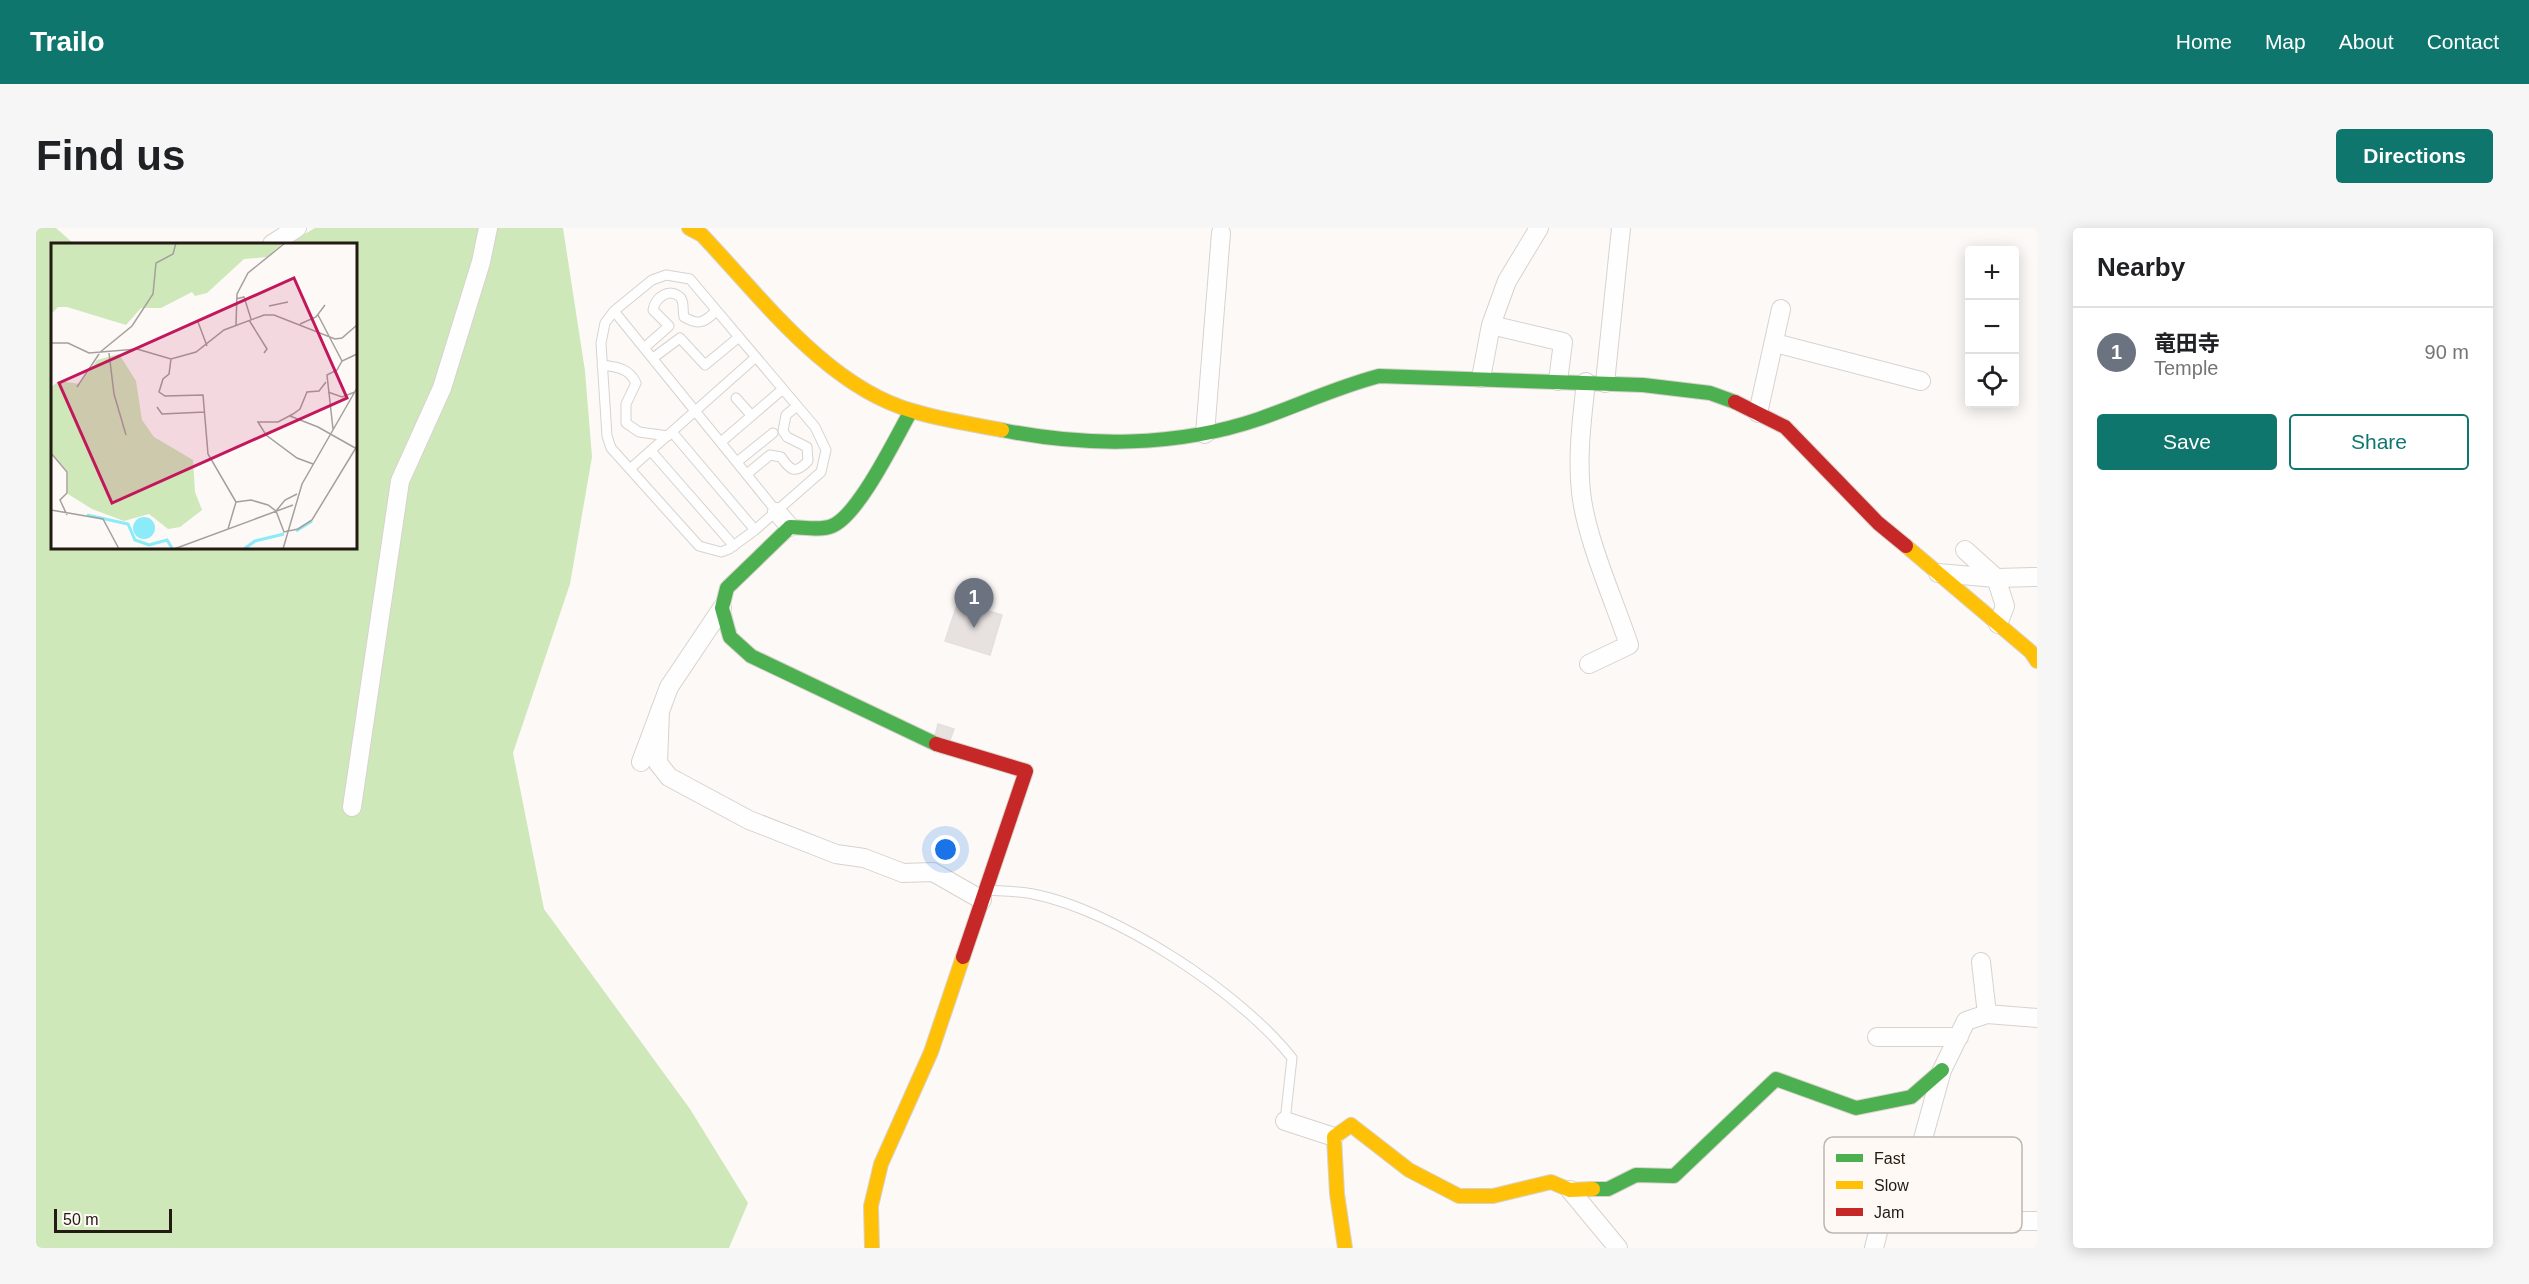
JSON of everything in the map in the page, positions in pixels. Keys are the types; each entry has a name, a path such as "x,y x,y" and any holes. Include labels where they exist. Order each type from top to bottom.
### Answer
{"street":[{"path":"274,243 297,228"},
{"path":"352,807 400,481 442,388 481,262 488,228"},
{"path":"689,228 702,235 718,250 810,350 862,388 911,411 1036,437 1115,442 1205,434 1258,418 1348,384 1379,376 1586,382 1710,393 1785,427 1878,523 1998,624 2037,660"},
{"path":"1480,378 1491,325 1507,281 1539,228"},
{"path":"1605,383 1621,228"},
{"path":"1205,434 1221,233"},
{"path":"1758,413 1781,309"},
{"path":"1491,325 1563,342 1558,381"},
{"path":"1775,343 1921,381"},
{"path":"1586,382 1581,428 1581,493 1593,539 1629,645 1589,664"},
{"path":"641,762 669,687 722,608 727,588 790,527 833,526 848,514 860,501 911,411"},
{"path":"777,512 790,527"},
{"path":"1965,550 1996,578 2005,606 1998,624"},
{"path":"1938,573 1996,578 2037,577"},
{"path":"722,608 730,637 751,656 941,746 1026,771 930,1052 881,1164 871,1206 872,1248"},
{"path":"660,710 658,763 669,777 749,820 836,854 864,858 903,873 933,872 983,895"},
{"path":"1981,962 1987,1014"},
{"path":"1924,1137 1942,1070 1966,1021 1987,1014 2037,1018"},
{"path":"1877,1037 1959,1037"},
{"path":"1334,1137 1351,1125 1401,1166 1437,1186 1471,1198 1511,1193 1551,1182 1570,1190 1608,1189 1636,1175 1674,1176 1776,1079 1856,1108 1864,1108 1911,1097 1942,1070"},
{"path":"1284,1121 1334,1137"},
{"path":"1334,1137 1334,1166 1345,1248"},
{"path":"1570,1190 1618,1248"},
{"path":"1874,1248 1878,1233"}],"lane":[{"path":"666,275 690,279 823,439 825,462 821,472 777,512 734,546 721,552 699,546 611,448 607,436 601,343 605,322 614,311 652,280 666,275"},
{"path":"644,348 669,326 653,310 654,304 662,296 673,294 679,297 683,303 684,316 695,322 705,322 716,311"},
{"path":"614,311 777,512"},
{"path":"652,358 680,338 705,364 739,337"},
{"path":"631,468 756,357"},
{"path":"602,365 626,370 632,374 636,383 627,404 626,423 639,432 670,434 755,530"},
{"path":"721,442 783,389"},
{"path":"736,398 752,416"},
{"path":"747,474 770,455 781,457 787,468 792,470 802,467 808,461 807,447 802,442 787,437 783,431 786,415 797,406"},
{"path":"737,462 772,433"},
{"path":"651,451 734,546"},
{"path":"983,895 1033,894 1074,906 1118,926 1205,980 1276,1038 1292,1059 1284,1121"}],"green space":[{"path":"36,228 56,228 73,243 51,243 51,549 357,549 357,243 290,243 315,228 563,228 585,371 592,457 570,584 513,753 544,909 690,1109 748,1203 729,1248 36,1248"}],"building":[{"path":"958,602 1002,615 990,655 945,641"},
{"path":"938,724 954,729 950,740 935,736"}],"traffic: fast":[{"path":"1002,430 1034,436 1099,441 1164,439 1196,435 1259,419 1379,376 1643,385 1710,393 1735,402"},
{"path":"911,411 865,492 843,519 832,526 822,528 790,527 727,588 722,608 730,637 751,656 936,744"},
{"path":"1593,1189 1608,1189 1636,1175 1674,1176 1776,1079 1856,1108 1911,1097 1942,1070"}],"traffic: slow":[{"path":"689,228 702,235 797,337 852,382 882,399 913,411 1002,430"},
{"path":"1906,546 2031,652 2037,661"},
{"path":"872,1248 871,1206 881,1164 931,1052 963,957"},
{"path":"1345,1248 1337,1194 1334,1137 1351,1125 1409,1170 1459,1196 1493,1196 1551,1182 1570,1190 1593,1189"}],"traffic: jam":[{"path":"1735,402 1785,427 1878,523 1906,546"},
{"path":"936,744 1026,771 963,957"}],"place":[{"name":"竜田寺","path":"974,628"}]}
